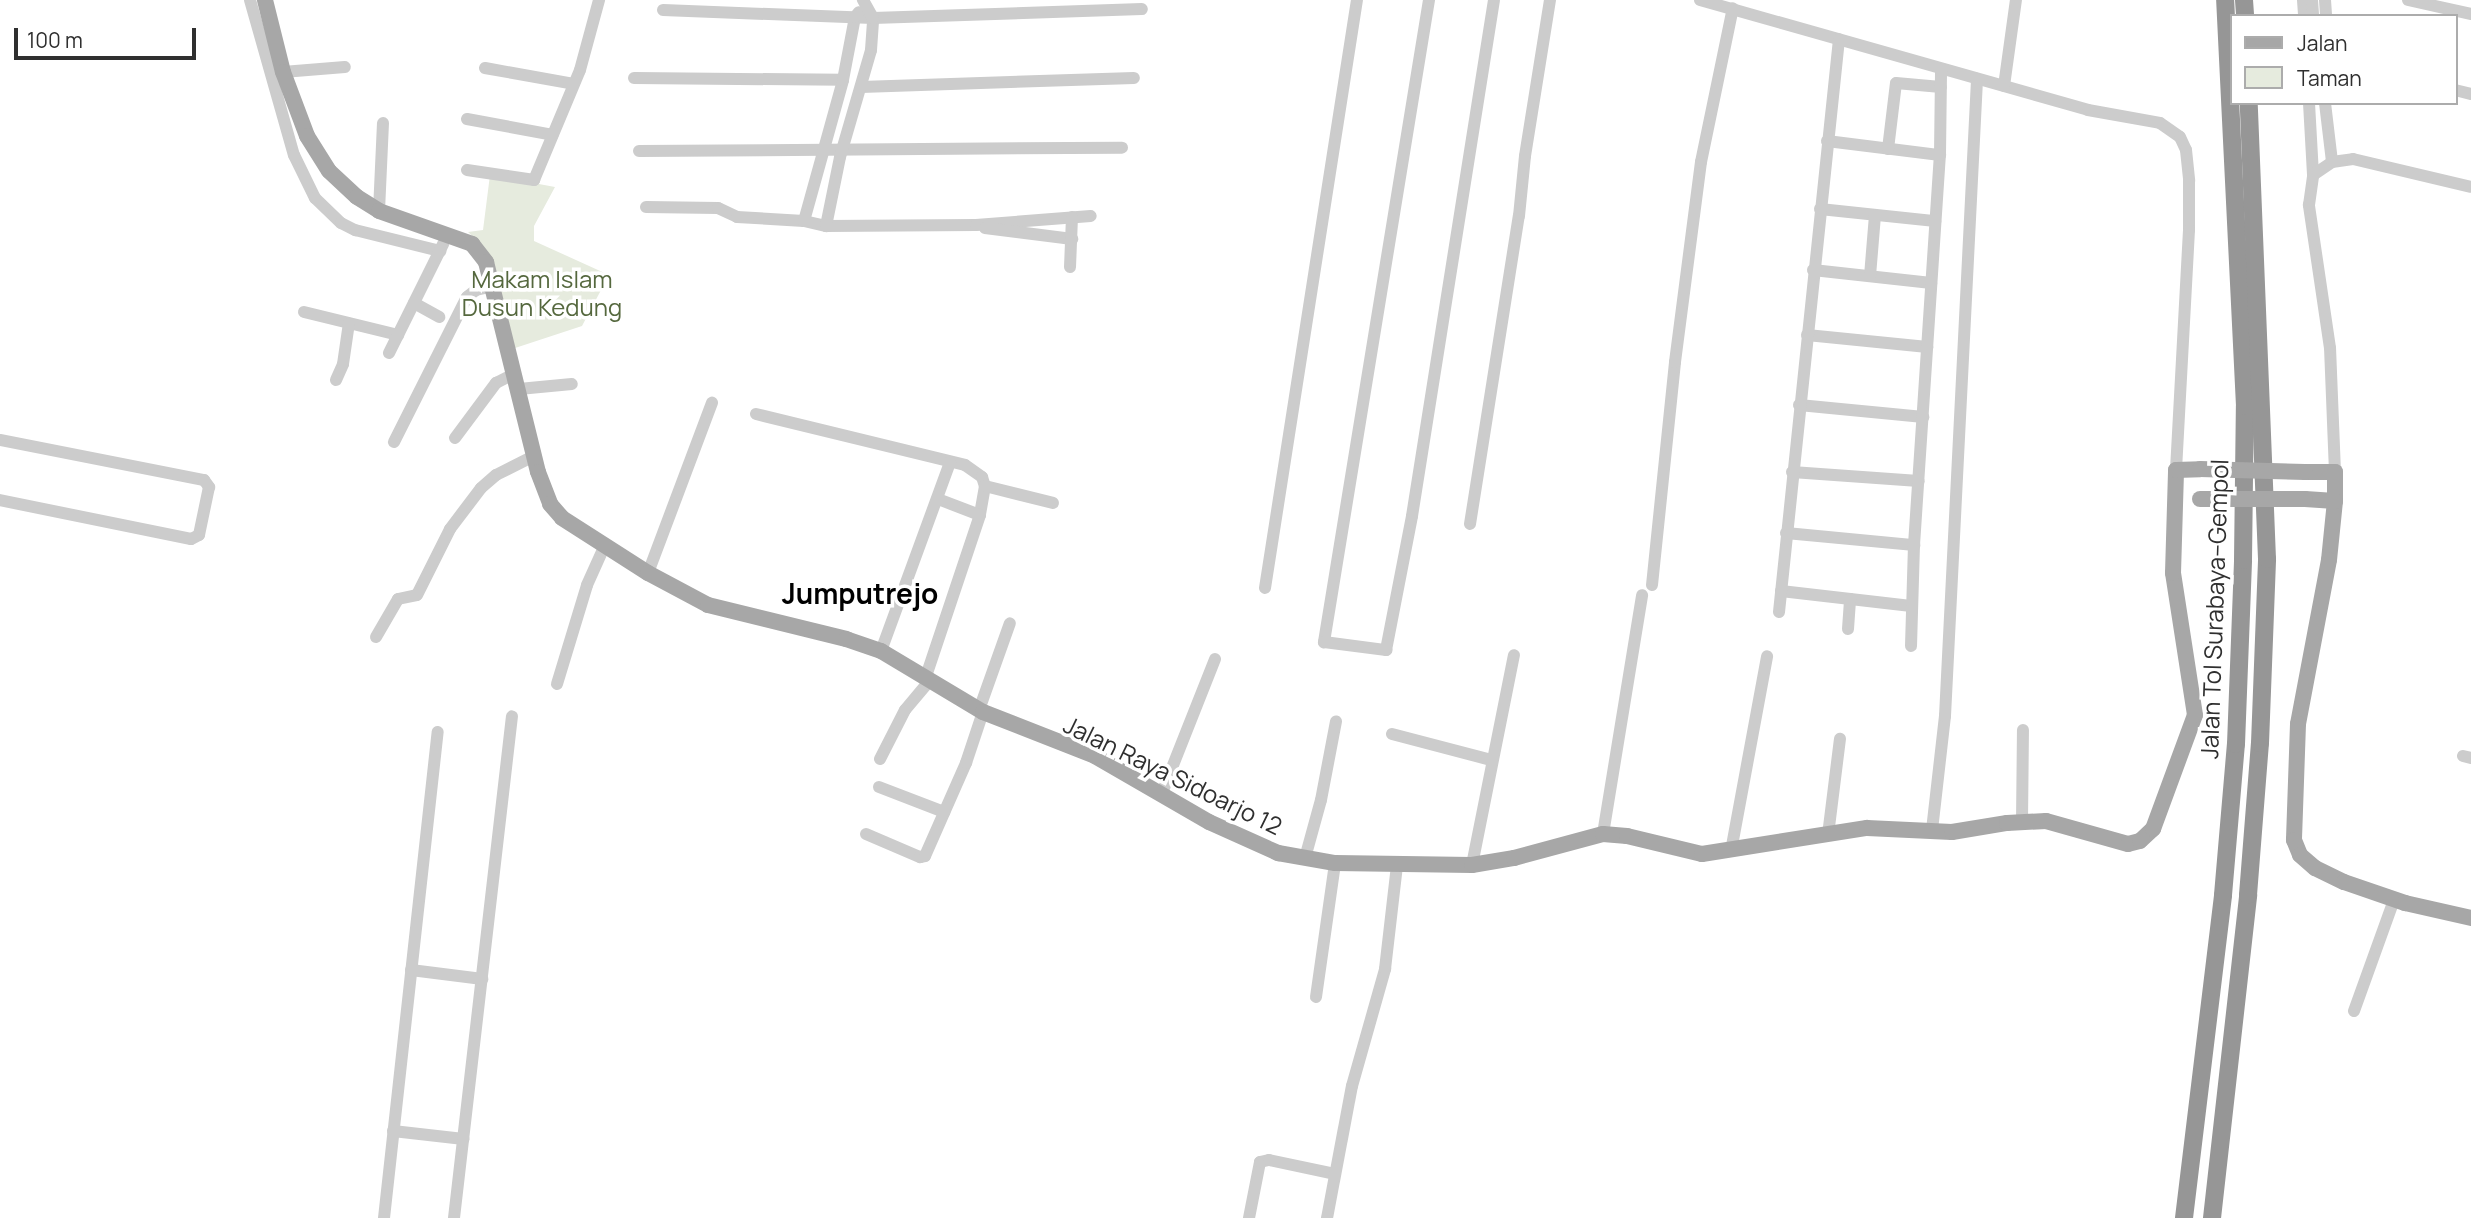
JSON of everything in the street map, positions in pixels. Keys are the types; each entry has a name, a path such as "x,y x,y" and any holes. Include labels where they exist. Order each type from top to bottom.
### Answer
{"highway":[{"name":"Jalan Tol Surabaya–Gempol","path":"2225,0 2230,102"},
{"name":"Jalan Tol Surabaya–Gempol","path":"2184,1218 2223,895 2236,744 2245,406 2230,105"},
{"name":"Jalan Tol Surabaya–Gempol","path":"2212,1218 2249,881 2260,743 2267,559 2261,342 2249,105"}],"main road":[{"name":"Jalan Raya Sidoarjo 12","path":"265,0 283,72 307,136 329,171 357,197 379,211 444,243 472,244 480,253 528,458 555,512 601,552 708,605 846,639 881,651 980,718 1095,756 1249,841 1278,853 1335,863 1396,869 1472,865 1514,858 1602,834 1627,836 1691,852 1731,851 1867,828 1965,831 2022,821 2046,821 2128,844 2146,838 2153,828 2195,715 2174,573 2176,470"},
{"path":"2176,470 2334,472 2335,501 2329,560 2298,724 2294,839 2300,855 2315,868 2394,900 2471,918"},
{"path":"2176,500 2335,501"}],"street":[{"path":"250,0 294,155 315,198 341,223 355,230 444,243 389,353"},
{"path":"467,170 534,180 574,84 599,0"},
{"path":"1265,588 1357,0"},
{"path":"1429,0 1324,642 1386,650 1412,516 1494,0"},
{"path":"1470,524 1550,0"},
{"path":"1700,0 2088,110 2160,123 2180,137 2186,150 2189,230 2176,470"},
{"path":"2004,86 2016,0"},
{"path":"2409,0 2471,14"},
{"path":"804,221 843,80 855,17 864,3 873,18 871,50 842,152 826,226"},
{"path":"1652,585 1675,362 1701,162 1733,8"},
{"path":"663,10 873,18 1142,9"},
{"path":"1779,612 1839,39"},
{"path":"283,72 345,67"},
{"path":"485,68 574,84"},
{"path":"1911,646 1914,545 1940,155 1941,69"},
{"path":"634,78 843,80"},
{"path":"861,88 1134,78"},
{"path":"1932,830 1946,703 1977,79"},
{"path":"1888,149 1896,83 1941,87"},
{"path":"2309,105 2314,175 2309,205 2330,348 2334,472"},
{"path":"2325,105 2332,162"},
{"path":"467,119 553,135"},
{"path":"379,211 383,123"},
{"path":"1827,141 1940,155"},
{"path":"639,150 842,152 1122,148"},
{"path":"2314,175 2332,162 2365,160 2471,187"},
{"path":"646,207 718,208 737,217 804,221 826,226 976,225 1091,216"},
{"path":"1820,209 1935,221"},
{"path":"1870,276 1875,215"},
{"path":"1070,267 1072,217"},
{"path":"976,225 996,231 1072,239"},
{"path":"1813,270 1931,283"},
{"path":"394,442 467,297 487,288"},
{"path":"414,303 439,317"},
{"path":"304,312 398,335"},
{"path":"336,380 343,364 349,323"},
{"path":"1807,335 1927,347"},
{"path":"455,438 510,379 572,384"},
{"path":"648,573 712,403"},
{"path":"1799,405 1923,417"},
{"path":"756,414 976,470 985,486 979,515 926,682 905,710 880,759"},
{"path":"0,440 204,480 209,487 199,535 191,539 0,500"},
{"path":"376,637 398,599 417,595 450,529 474,497 496,475 528,458"},
{"path":"881,651 950,462"},
{"path":"1792,472 1919,481"},
{"path":"985,486 1053,503"},
{"path":"938,499 979,515"},
{"path":"1786,533 1914,545"},
{"path":"557,684 601,552"},
{"path":"1781,591 1911,606"},
{"path":"1602,834 1642,595"},
{"path":"1848,629 1850,599"},
{"path":"866,834 923,858 944,812 980,718 1010,623"},
{"path":"1472,865 1514,655"},
{"path":"1731,851 1767,656"},
{"path":"1162,793 1215,659"},
{"path":"454,1218 512,716"},
{"path":"1305,858 1324,790 1336,721"},
{"path":"2022,821 2024,730"},
{"path":"384,1218 438,732"},
{"path":"1392,734 1491,760"},
{"path":"1828,835 1840,739"},
{"path":"879,787 944,812"},
{"path":"1316,997 1335,863"},
{"path":"1327,1218 1352,1086 1384,969 1396,869"},
{"path":"2354,1012 2394,900"},
{"path":"411,970 482,979"},
{"path":"393,1130 464,1139"},
{"path":"1249,1218 1261,1162 1269,1160 1335,1174"}],"green space":[{"name":"Makam Islam Dusun Kedung","path":"490,175 555,187 534,226 534,241 609,275 582,326 509,350 482,245 468,232 483,230"}],"district":[{"name":"Jumputrejo","path":"860,593"}]}
